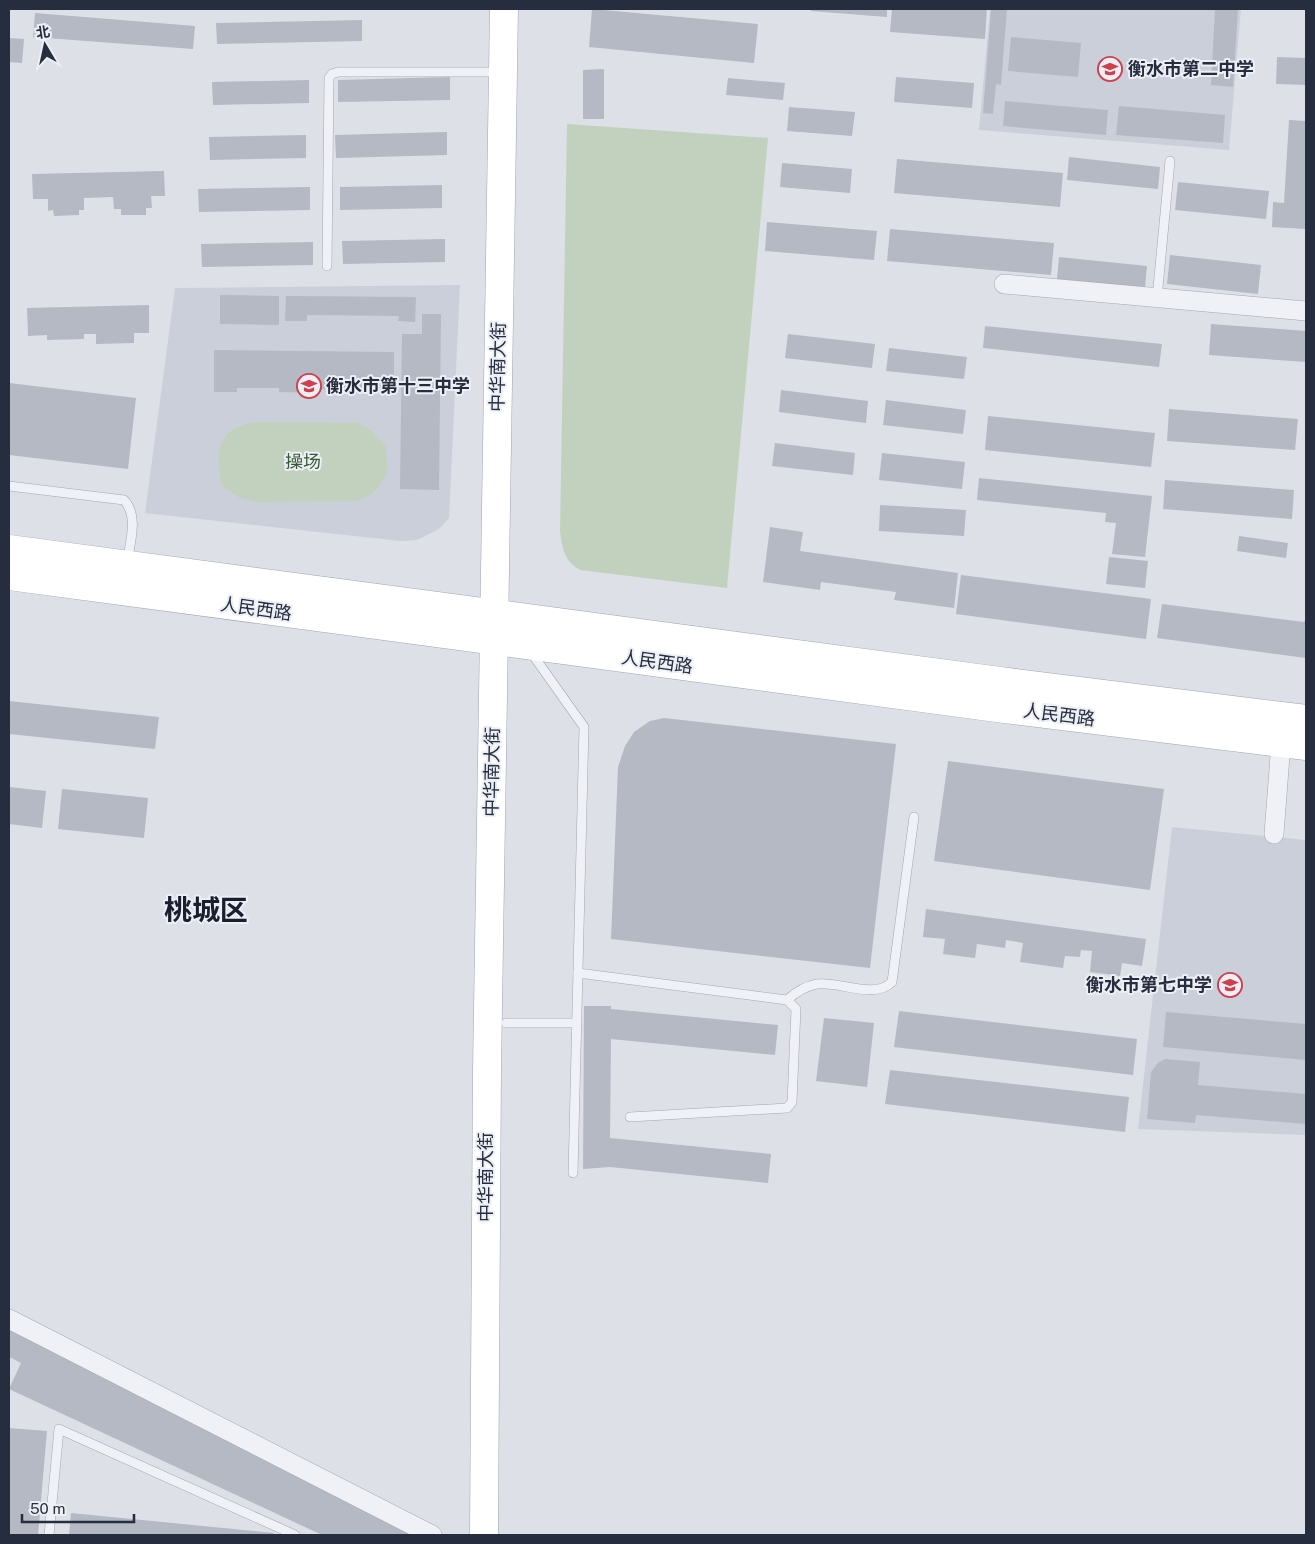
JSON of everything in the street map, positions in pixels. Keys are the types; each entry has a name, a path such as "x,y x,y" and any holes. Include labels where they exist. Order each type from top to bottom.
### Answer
{"main road":[{"name":"中华南大街","path":"502,1535 510,643 503,614 504,9"},
{"name":"中华南大街","path":"503,614 521,9"},
{"name":"人民西路","path":"9,549 1306,719"},
{"name":"人民西路","path":"9,576 1294,745"},
{"name":"中华南大街","path":"484,1535 510,643"}],"street":[{"path":"1004,284 1306,311"},
{"path":"1274,834 1294,745"},
{"path":"9,1319 432,1535"}],"lane":[{"path":"327,266 329,78 332,74 338,72 503,72"},
{"path":"1157,298 1170,161"},
{"path":"9,486 124,500 131,507 133,514 127,564"},
{"path":"510,643 584,727 573,1173"},
{"path":"787,1000 800,989 818,984 879,990 892,982 914,817"},
{"path":"578,973 787,1000 796,1009 792,1102 787,1108 630,1117"},
{"path":"506,1023 577,1023"},
{"path":"49,1535 59,1429 283,1533 295,1535"}],"shaded area":[{"name":"衡水市第二中学","path":"990,9 1241,9 1229,150 979,130"},
{"name":"衡水市第十三中学","path":"460,285 449,518 439,529 417,540 401,541 145,513 175,288"},
{"name":"衡水市第七中学","path":"1172,827 1306,840 1306,1135 1138,1129"}],"green space":[{"path":"567,124 768,138 727,588 580,570 570,562 565,554 560,531"},
{"name":"操场","path":"258,422 358,423 370,430 386,447 387,473 378,488 369,496 356,501 255,502 238,497 222,485 219,451 222,442 234,429 245,424"}],"building":[{"path":"592,9 758,24 754,63 589,47"},
{"path":"811,9 887,9 887,17 811,11"},
{"path":"892,9 987,9 985,39 890,32"},
{"path":"991,9 1007,9 1001,85 996,84 993,114 983,113"},
{"path":"1215,9 1238,9 1233,87 1211,85"},
{"path":"35,13 195,26 193,49 33,37"},
{"path":"362,20 362,41 217,44 216,23"},
{"path":"1011,37 1081,43 1078,77 1008,71"},
{"path":"9,38 24,39 22,63 9,62"},
{"path":"1277,57 1306,58 1306,85 1276,84"},
{"path":"604,69 604,119 583,119 583,70"},
{"path":"450,77 450,100 338,102 338,80"},
{"path":"896,77 974,83 972,108 894,102"},
{"path":"728,78 785,83 783,100 726,95"},
{"path":"309,80 309,103 213,105 212,82"},
{"path":"1005,101 1108,110 1106,135 1003,126"},
{"path":"1119,106 1225,115 1223,143 1116,135"},
{"path":"789,107 855,112 852,136 787,131"},
{"path":"1289,120 1306,121 1306,229 1272,227 1273,202 1284,203"},
{"path":"447,132 447,155 336,158 335,135"},
{"path":"306,135 306,158 210,160 209,137"},
{"path":"1069,157 1160,167 1158,189 1067,180"},
{"path":"897,159 1063,173 1060,207 894,193"},
{"path":"782,163 852,169 850,193 780,187"},
{"path":"164,171 165,196 151,196 152,208 146,208 146,215 121,215 121,209 114,209 113,197 84,198 84,210 79,210 79,215 54,216 53,210 48,211 48,199 33,199 32,174"},
{"path":"1178,182 1269,191 1266,219 1175,210"},
{"path":"442,185 442,208 340,210 340,187"},
{"path":"310,187 310,210 199,212 198,189"},
{"path":"767,222 877,231 874,260 765,251"},
{"path":"890,229 1054,243 1051,275 887,261"},
{"path":"445,239 445,262 343,264 342,241"},
{"path":"313,242 313,265 202,267 201,244"},
{"path":"1170,255 1261,265 1258,294 1167,284"},
{"path":"1059,257 1147,266 1145,288 1057,279"},
{"path":"220,295 279,296 279,325 220,324"},
{"path":"286,296 416,297 415,322 398,321 399,316 307,315 307,321 285,321"},
{"path":"149,305 149,333 134,333 134,343 96,344 96,334 84,334 84,339 47,340 47,335 28,336 27,308"},
{"path":"422,314 441,314 439,490 400,489 402,334 422,334"},
{"path":"1211,324 1306,331 1306,362 1209,355"},
{"path":"985,326 1162,344 1159,367 983,348"},
{"path":"788,334 875,344 872,368 785,358"},
{"path":"889,348 967,357 964,379 886,371"},
{"path":"214,350 394,352 394,393 368,393 368,389 320,389 320,393 279,392 279,388 237,388 237,392 214,392"},
{"path":"9,383 136,398 128,469 9,455"},
{"path":"781,390 868,401 866,423 779,412"},
{"path":"886,400 966,410 963,434 883,425"},
{"path":"1169,409 1298,419 1295,450 1167,441"},
{"path":"988,416 1155,433 1151,467 985,450"},
{"path":"775,443 855,453 853,475 772,466"},
{"path":"882,453 965,462 962,489 879,480"},
{"path":"979,478 1152,496 1145,557 1112,554 1116,523 1105,522 1106,513 977,500"},
{"path":"1165,480 1294,490 1292,519 1163,509"},
{"path":"880,505 966,510 964,536 879,531"},
{"path":"770,527 803,532 800,551 958,573 954,608 894,600 896,592 821,582 820,590 763,582"},
{"path":"1239,536 1288,543 1286,558 1237,551"},
{"path":"1109,557 1148,561 1145,588 1106,584"},
{"path":"961,575 1151,599 1146,639 956,614"},
{"path":"1162,604 1304,622 1306,619 1306,658 1157,638"},
{"path":"9,701 159,717 155,749 9,734"},
{"path":"664,718 896,744 870,968 611,939 618,767 625,746 634,732 650,721"},
{"path":"948,761 1164,789 1150,890 934,861"},
{"path":"9,787 46,791 42,828 9,824"},
{"path":"62,789 148,798 144,838 58,829"},
{"path":"926,909 1146,939 1142,966 1122,963 1120,976 1090,972 1092,951 1081,950 1080,957 1065,956 1063,968 1020,962 1023,943 1006,940 1005,948 977,944 975,958 943,954 945,939 923,937"},
{"path":"584,1006 611,1006 611,1009 778,1025 775,1055 611,1039 610,1138 771,1154 768,1183 610,1167 583,1169"},
{"path":"899,1011 1137,1039 1133,1075 894,1047"},
{"path":"1166,1012 1306,1024 1306,1060 1163,1047"},
{"path":"824,1018 874,1023 867,1087 816,1081"},
{"path":"1165,1059 1200,1062 1198,1085 1306,1094 1306,1124 1196,1115 1195,1123 1147,1119 1151,1072 1158,1063"},
{"path":"890,1070 1129,1097 1125,1132 885,1104"},
{"path":"9,1330 425,1535 322,1535 9,1389 21,1363 9,1357"},
{"path":"9,1428 47,1431 38,1535 9,1535"},
{"path":"71,1513 274,1533 273,1535 69,1535"}],"place":[{"name":"衡水市第二中学","path":"1110,69"},
{"name":"衡水市第十三中学","path":"309,386"},
{"name":"衡水市第七中学","path":"1230,985"}],"district":[{"name":"桃城区","path":"206,910"}]}
